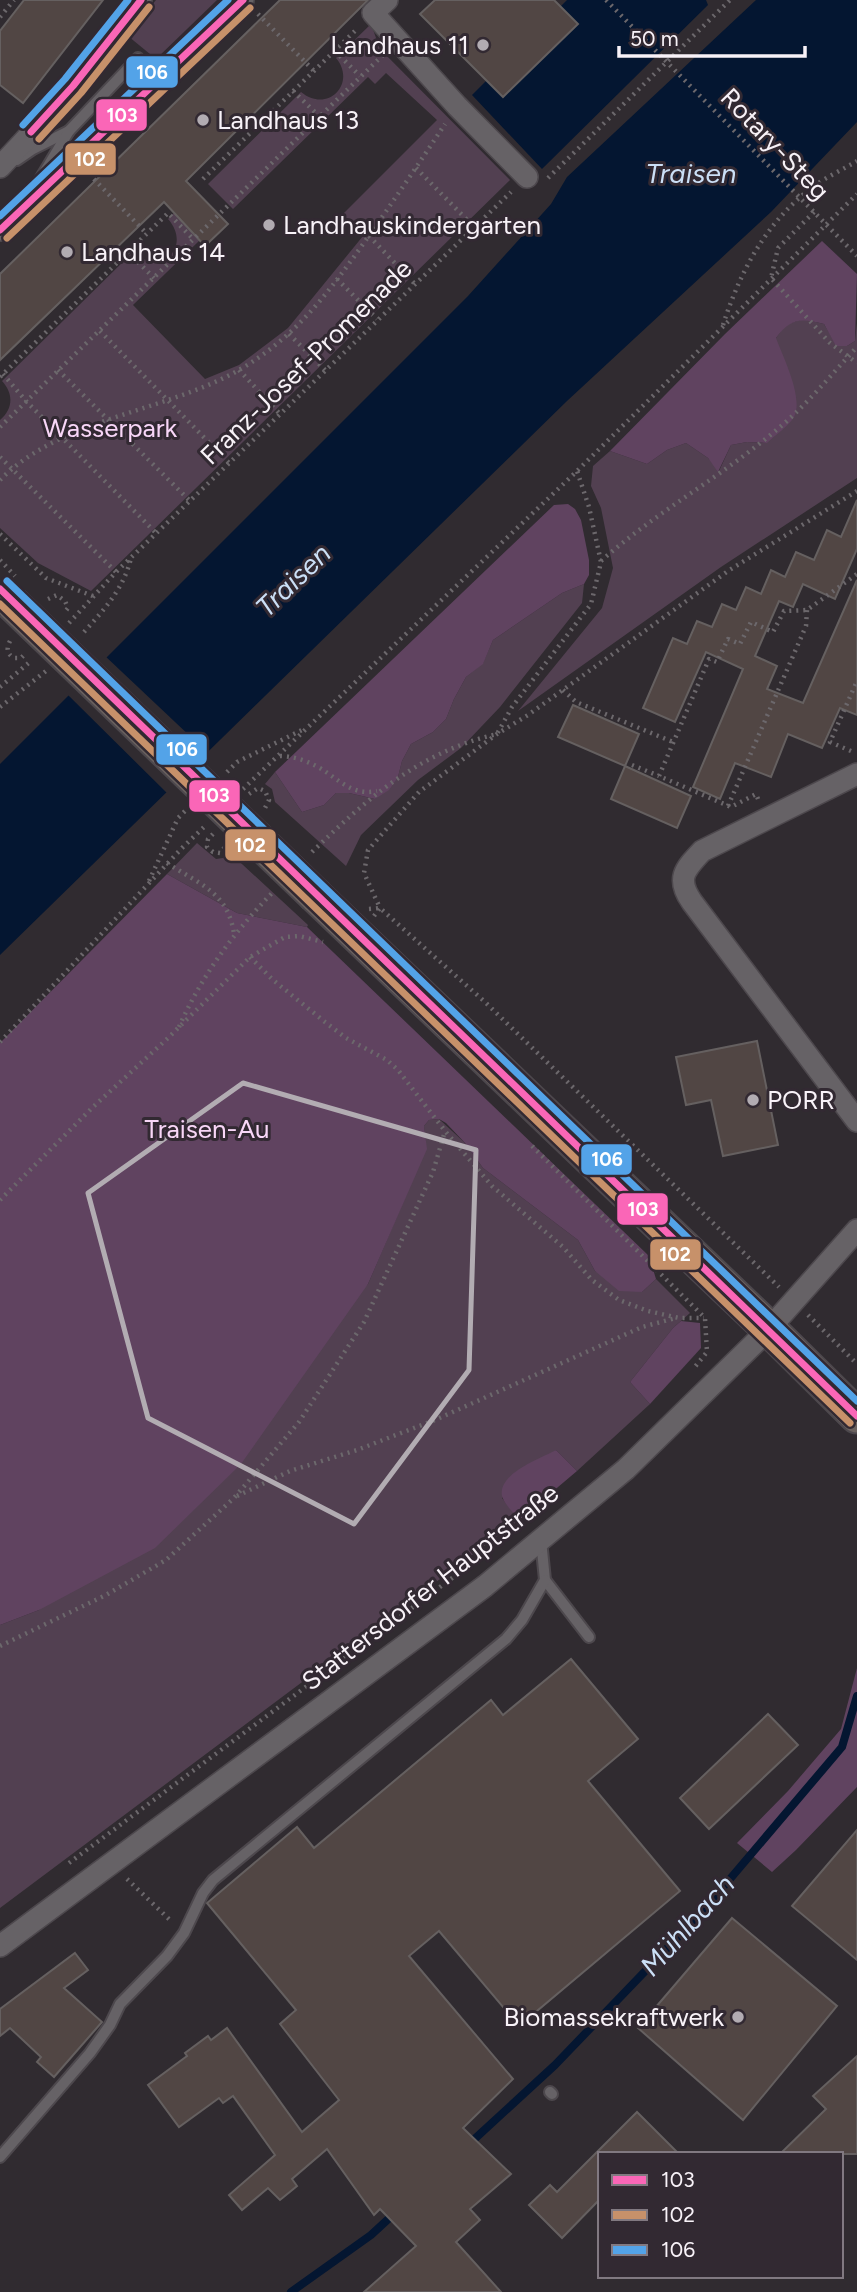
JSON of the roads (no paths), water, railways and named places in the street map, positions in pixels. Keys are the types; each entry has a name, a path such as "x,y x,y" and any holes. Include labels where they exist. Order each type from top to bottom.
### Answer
{"main road":[{"path":"13,597 316,896 857,1416"}],"street":[{"path":"0,169 57,106 141,0"},
{"path":"0,230 74,159 248,4"},
{"path":"380,6 457,106 527,177"},
{"path":"857,774 702,851 682,880 683,889 857,1121"},
{"name":"Stattersdorfer Hauptstraße","path":"0,1946 485,1586 626,1469 769,1329 857,1230"}],"lane":[{"path":"28,201 69,131 138,58"},
{"path":"0,169 69,131"},
{"path":"541,1539 545,1580 589,1637"},
{"path":"0,2157 90,2053 110,2025 120,2004 167,1956 184,1933 203,1893 213,1880 506,1639 522,1620 545,1580"}],"water":[{"path":"567,0 706,0 708,5 542,169 472,95"},
{"name":"Traisen","path":"756,0 857,0 857,122 771,212 567,401 0,955 0,764 468,296 551,204 567,177"}],"waterway":[{"name":"Mühlbach","path":"468,2145 555,2065 702,1912 842,1747 857,1696"},
{"name":"Mühlbach","path":"291,2292 371,2235 397,2211"}],"place":[{"name":"Landhaus 11","path":"483,45"},
{"name":"Landhaus 13","path":"203,120"},
{"name":"Landhauskindergarten","path":"269,225"},
{"name":"Landhaus 14","path":"67,252"},
{"name":"PORR","path":"753,1100"},
{"name":"Biomassekraftwerk","path":"738,2017"}],"park label":[{"name":"Wasserpark","path":"110,428"},
{"name":"Traisen-Au","path":"207,1129"}]}
